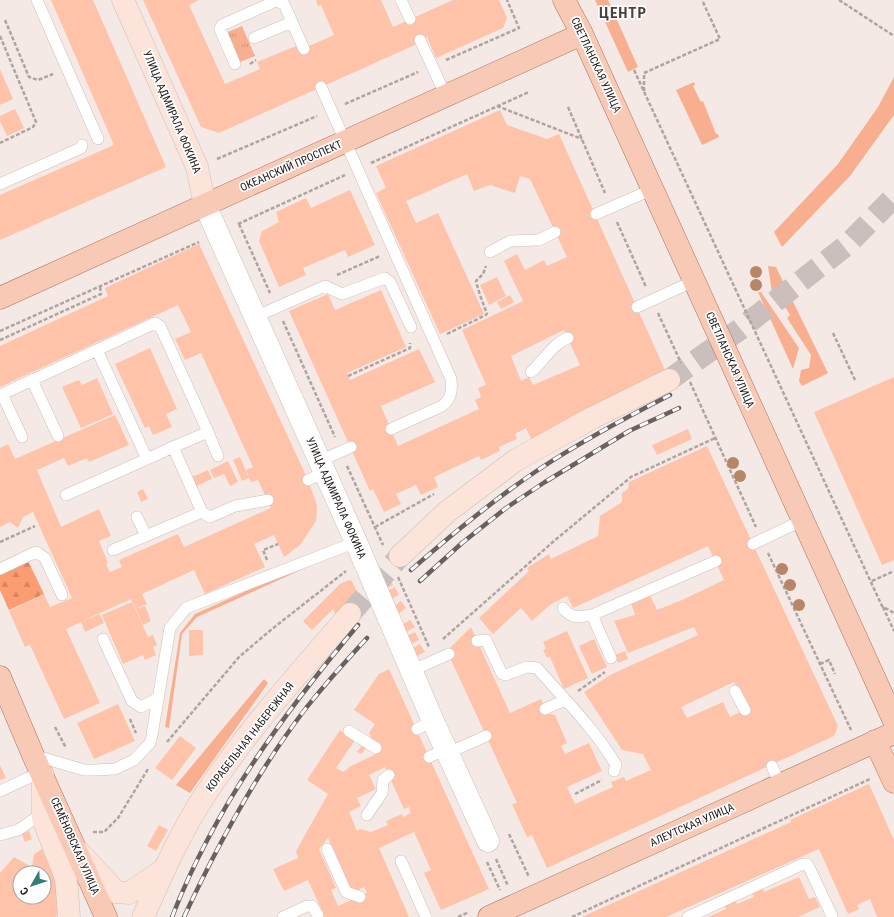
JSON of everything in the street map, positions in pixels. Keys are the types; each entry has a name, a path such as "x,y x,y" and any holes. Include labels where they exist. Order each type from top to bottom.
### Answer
{"main road":[{"name":"УЛИЦА АДМИРАЛА ФОКИНА","path":"123,0 197,167 205,205"},
{"name":"СВЕТЛАНСКАЯ УЛИЦА","path":"564,0 582,34 653,189 894,721"},
{"name":"ОКЕАНСКИЙ ПРОСПЕКТ","path":"0,298 582,34"},
{"path":"393,559 448,511 516,460 592,418 680,375"},
{"name":"КОРАБЕЛЬНАЯ НАБЕРЕЖНАЯ","path":"143,917 165,869 203,799 249,735 350,614"},
{"name":"СЕМЁНОВСКАЯ УЛИЦА","path":"0,677 106,917"},
{"path":"885,737 894,782"},
{"name":"АЛЕУТСКАЯ УЛИЦА","path":"505,909 776,775 885,737"},
{"name":"СЕМЁНОВСКАЯ УЛИЦА","path":"39,768 43,819 66,878 69,917"},
{"path":"78,852 116,892 129,893 165,869"}],"street":[{"name":"УЛИЦА АДМИРАЛА ФОКИНА","path":"205,205 255,317 318,471 421,667 425,725 488,841"}],"lane":[{"path":"36,0 98,140"},
{"path":"402,0 410,19"},
{"path":"235,64 220,29 222,25 276,1 284,4 304,49"},
{"path":"254,38 292,22"},
{"path":"420,40 446,96"},
{"path":"321,87 451,379 450,396 442,406 391,429"},
{"path":"0,184 81,148 82,145"},
{"path":"596,214 653,189"},
{"path":"490,252 510,240 539,240 555,232"},
{"path":"255,317 325,286 342,294 385,278 390,282 411,327"},
{"path":"637,306 694,281"},
{"path":"22,437 1,394 155,323 158,324 218,456"},
{"path":"531,372 541,363 557,344 568,338"},
{"path":"97,350 146,459"},
{"path":"32,380 58,436"},
{"path":"66,495 208,432"},
{"path":"173,447 202,512 210,517 235,506 268,500"},
{"path":"318,471 346,449"},
{"path":"113,550 202,512"},
{"path":"137,517 146,536"},
{"path":"757,542 803,520"},
{"path":"0,791 39,768 84,770 115,769 134,760 150,743 170,628 186,608 356,542"},
{"path":"0,569 36,552 41,554 45,558 62,595"},
{"path":"563,608 571,616 592,615 716,561"},
{"path":"592,615 610,658"},
{"path":"103,639 132,701 141,707 157,700"},
{"path":"477,641 486,640 502,674 506,676 527,667 537,668 612,757 616,765 614,771"},
{"path":"421,667 449,654"},
{"path":"735,691 744,710"},
{"path":"545,709 565,700"},
{"path":"348,731 376,748"},
{"path":"441,753 486,736"},
{"path":"367,815 382,793 383,780 389,775"},
{"path":"0,835 18,830 43,813"},
{"path":"327,849 346,892 360,897"},
{"path":"401,861 426,917"},
{"path":"688,917 803,864 810,867 831,917"},
{"path":"283,917 307,906 312,906 317,910 318,915"}],"path":[{"path":"214,160 518,28 506,0"},
{"path":"643,91 645,88 644,73 720,39 702,0"},
{"path":"839,0 894,36"},
{"path":"5,20 31,78 38,80 66,68"},
{"path":"0,36 36,122 33,127 0,143"},
{"path":"634,70 894,630"},
{"path":"0,332 529,92"},
{"path":"496,106 582,140"},
{"path":"568,107 652,300 680,375 715,438 757,542 820,664 853,735"},
{"path":"239,224 277,307 346,449 431,650"},
{"path":"345,271 394,250"},
{"path":"434,340 486,315 487,313 481,301 482,297 476,281 485,271 487,256 490,252"},
{"path":"0,340 101,294 100,286"},
{"path":"833,333 855,380"},
{"path":"348,376 403,351"},
{"path":"421,667 431,650 554,541 631,477 715,438"},
{"path":"0,542 35,526"},
{"path":"268,564 263,550 278,544"},
{"path":"166,744 239,658 328,584 350,569"},
{"path":"872,581 894,570"},
{"path":"882,606 894,613"},
{"path":"820,664 828,660 835,674"},
{"path":"565,700 601,675"},
{"path":"129,717 137,736"},
{"path":"93,832 104,832 118,818 149,769"},
{"path":"576,794 597,784 614,771"},
{"path":"572,917 870,778"},
{"path":"506,828 532,884"},
{"path":"488,841 505,909"}],"green space":[{"path":"595,0 608,0 638,67 628,72"},
{"path":"242,26 255,56 240,62 228,32"},
{"path":"894,77 894,115 850,176 782,247 774,232 838,164 878,107"},
{"path":"694,82 695,85 693,86 701,102 703,101 716,134 718,134 719,137 702,145 676,90"},
{"path":"768,266 776,267 828,373 802,386 799,381 801,370 809,368 811,355 787,318 790,315 777,293 772,293"},
{"path":"758,292 761,292 799,348 793,369"},
{"path":"315,560 316,563 197,617 182,634 169,728 165,727 180,633 195,614"},
{"path":"28,561 44,594 9,610 0,590 0,574"},
{"path":"264,679 268,683 190,793 176,785"}],"building":[{"path":"51,0 93,0 166,167 0,240 0,195 114,145"},
{"path":"143,0 199,0 189,5 225,84 260,69 257,62 296,46 298,51 334,35 321,5 318,6 316,0 381,0 393,27 453,0 499,0 507,18 503,28 436,58 427,37 416,41 417,44 219,133 201,127"},
{"path":"0,69 13,99 0,105"},
{"path":"15,109 24,128 7,136 0,121 0,116"},
{"path":"500,110 507,125 547,139 559,134 669,379 532,441 526,428 515,434 517,439 499,447 500,451 481,460 479,456 434,477 438,487 421,495 416,485 396,494 401,504 384,512 373,489 370,491 289,311 328,294 335,310 381,290 406,347 347,373 350,380 419,349 435,382 381,406 398,446 479,409 475,400 481,397 478,388 486,385 462,330 523,301 504,261 517,254 525,270 544,260 547,266 567,257 530,179 520,176 515,193 490,185 474,191 467,174 406,201 416,223 438,213 484,314 440,334 376,193 386,188 376,166","holes":["564,330 580,365 533,385 529,377 521,381 511,356"]},
{"path":"350,190 375,245 348,257 345,250 303,268 306,275 279,287 259,241 262,231 279,222 276,212 306,198 311,208"},
{"path":"199,244 308,480 317,505 316,521 300,545 284,557 274,535 254,544 265,567 205,594 194,570 142,594 147,604 136,609 131,599 82,621 100,614 104,623 85,632 81,622 66,629 100,703 64,719 30,645 25,647 9,611 44,594 50,607 72,598 33,512 23,517 18,528 10,522 0,527 0,448 8,444 15,459 115,415 129,445 89,462 87,458 68,466 64,458 37,470 61,527 99,509 111,536 99,541 110,572 122,567 119,560 178,534 184,547 271,508 258,480 251,482 246,470 253,467 201,353 185,360 175,339 191,332 178,305 0,387 0,346 108,296 105,288"},
{"path":"497,277 506,296 489,305 480,285"},
{"path":"510,295 514,302 501,309 497,302"},
{"path":"150,348 177,409 166,414 172,427 153,435 149,426 145,428 115,364"},
{"path":"894,377 894,560 882,565 814,412"},
{"path":"97,378 113,414 81,428 62,387 79,380 82,385"},
{"path":"688,429 692,439 657,455 652,445"},
{"path":"707,446 838,726 834,736 547,868 532,835 527,837 512,804 517,803 447,651 471,627 510,713 541,699 547,713 555,715 567,743 561,746 565,754 589,743 602,771 567,787 575,804 613,787 611,782 624,777 626,781 651,770 643,754 622,750 584,692 612,674 698,635 694,627 628,653 614,621 635,615 630,600 649,593 657,610 724,580 708,546 573,608 567,596 551,604 532,621 521,608 493,634 479,618 529,571 527,568 549,554 551,559 598,536 600,516 622,502 622,493 628,489 629,482","holes":["734,682 747,709 730,717 723,702 687,718 681,707"]},
{"path":"240,457 249,478 242,481 233,460"},
{"path":"228,461 238,482 230,486 224,474 214,478 210,470"},
{"path":"208,470 212,479 194,487 190,478"},
{"path":"143,489 148,499 141,502 137,492"},
{"path":"389,577 393,585 384,590 379,583"},
{"path":"349,580 352,581 363,606 337,618 333,609 312,630 303,621 340,584"},
{"path":"395,587 399,595 389,600 385,592"},
{"path":"401,601 406,608 397,615 392,608"},
{"path":"132,602 148,637 153,635 157,645 153,647 156,655 145,660 143,655 123,664 102,615"},
{"path":"145,606 151,621 143,625 136,609"},
{"path":"410,620 415,627 405,633 401,625"},
{"path":"189,630 203,630 203,655 189,656"},
{"path":"567,631 588,678 564,689 550,657 547,658 543,650 546,649 543,642"},
{"path":"415,632 419,640 409,645 405,637"},
{"path":"594,639 607,667 592,674 579,646"},
{"path":"420,644 425,652 415,657 411,649"},
{"path":"625,651 628,659 618,663 615,655"},
{"path":"389,669 489,889 441,910 424,873 431,870 414,832 379,848 409,917 314,917 323,913 308,880 284,891 273,869 298,858 296,851 328,794 307,780 340,730 355,740 336,768 343,772 351,766 378,753 369,733 375,724 354,710 379,674","holes":["385,767 404,809 409,807 411,813 403,817 402,814 386,821 388,825 371,832 360,829 357,831 349,812 361,806 357,798 376,789 369,775","328,838 353,893 364,887 367,893 338,906 331,890 336,888 319,849"]},
{"path":"118,704 135,741 94,759 77,723"},
{"path":"180,736 196,748 172,780 155,768"},
{"path":"362,745 366,748 361,754 357,752"},
{"path":"0,765 6,778 0,780"},
{"path":"869,784 894,840 894,917 877,917 870,899 857,905 859,909 848,914 819,849 666,917 582,917 791,822 790,820"},
{"path":"159,825 168,830 156,851 147,846"},
{"path":"29,831 32,839 25,842 22,834"},
{"path":"42,849 49,865 32,865 34,854"},
{"path":"14,857 28,865 12,865 12,905 52,905 52,872 57,884 58,910 56,917 0,917 0,873"},
{"path":"799,877 809,899 815,897 820,907 798,917 708,917 726,909 725,906 736,901 737,904 754,897 752,894 763,889 764,892"}],"tunnel":[{"path":"669,380 739,330 848,244 894,197"},
{"path":"350,614 400,556"}],"railway":[{"path":"411,570 473,518 538,470 636,412 670,395"},
{"path":"420,581 462,543 506,508 545,482 629,431 679,408"},
{"path":"172,917 189,877 209,837 253,763 303,693 358,625"},
{"path":"184,917 238,811 269,760 311,702 367,638"}],"district":[{"name":"ЦЕНТР","path":"623,13"}]}
